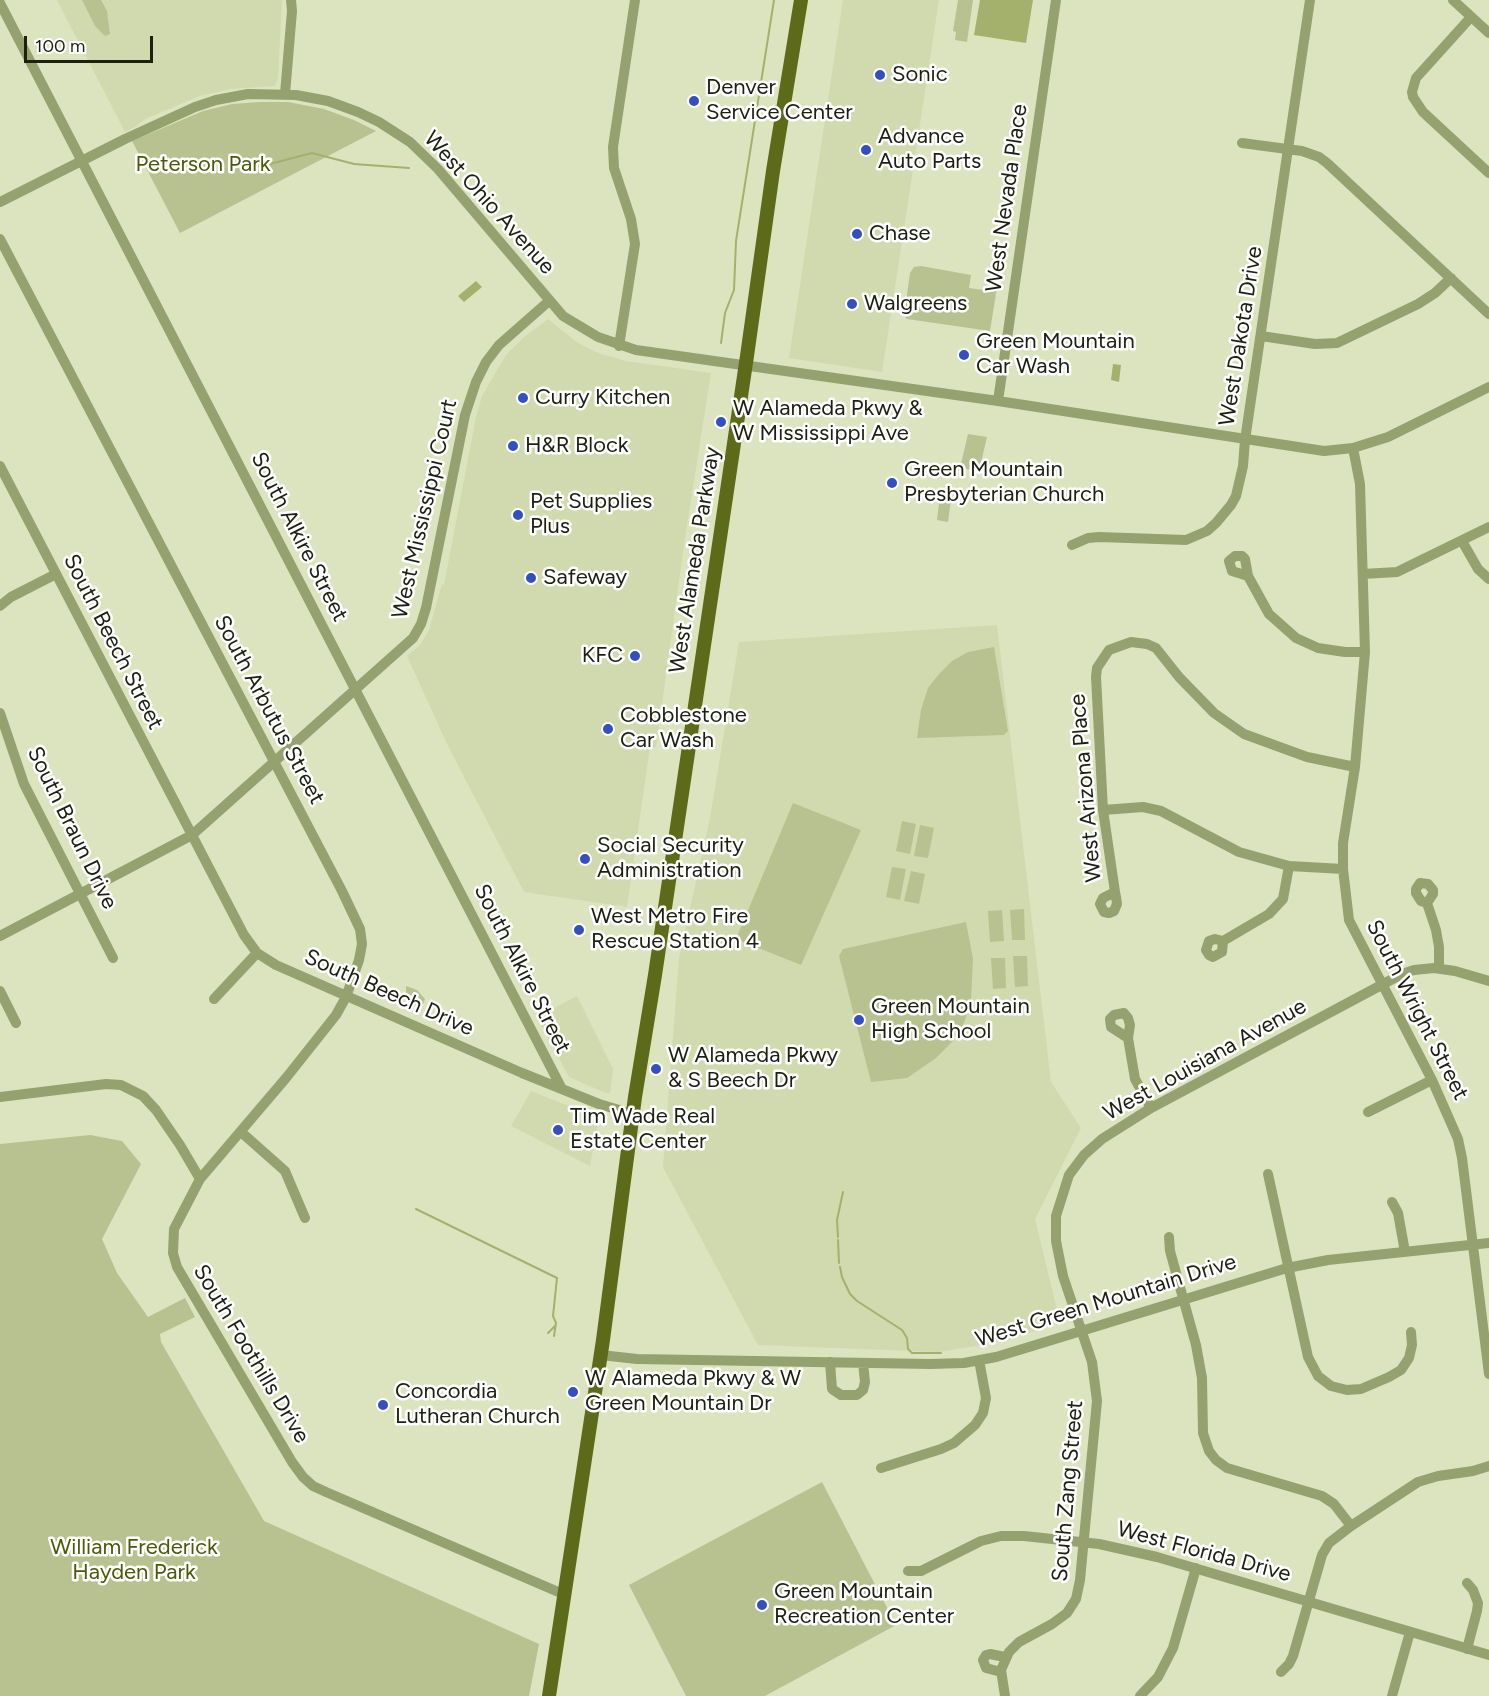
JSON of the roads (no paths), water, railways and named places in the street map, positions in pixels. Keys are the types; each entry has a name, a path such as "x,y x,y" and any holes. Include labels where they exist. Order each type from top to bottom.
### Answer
{"main road":[{"name":"West Alameda Parkway","path":"549,1696 601,1355 633,1114 773,171 801,0"}],"street":[{"path":"285,94 291,0"},
{"path":"619,346 635,244 631,219 614,168 613,147 635,0"},
{"name":"West Nevada Place","path":"998,401 1056,0"},
{"name":"West Dakota Drive","path":"1072,545 1088,538 1099,537 1186,540 1207,531 1224,515 1236,495 1243,466 1310,0"},
{"path":"1453,0 1489,33"},
{"name":"South Alkire Street","path":"0,3 562,1089"},
{"path":"1471,17 1416,78 1412,92 1413,98 1423,112 1489,173"},
{"name":"West Ohio Avenue","path":"0,202 205,103 248,94 285,94 318,99 348,108 379,122 410,142 438,169 549,301 571,322 619,346 1324,451 1353,447 1388,437 1489,387"},
{"path":"1242,143 1310,153 1328,163 1489,314"},
{"name":"South Arbutus Street","path":"0,239 356,917 360,929 361,951 346,996 336,1016 200,1179"},
{"path":"1261,336 1315,344 1337,343 1418,304 1435,293 1451,278"},
{"name":"West Mississippi Court","path":"0,936 192,835 406,645 421,624 465,415 480,373 499,345 549,301"},
{"name":"South Wright Street","path":"1353,447 1360,484 1365,652 1355,767 1343,843 1343,869 1349,920 1432,1080 1460,1149 1489,1374"},
{"name":"South Beech Street","path":"0,466 192,835"},
{"path":"1363,574 1397,572 1489,528"},
{"path":"1462,541 1478,569 1489,579"},
{"path":"0,606 10,597 56,574"},
{"path":"1248,576 1269,614 1296,638 1318,648 1365,652"},
{"name":"West Arizona Place","path":"1115,892 1104,810 1096,677 1097,668 1109,650 1131,642 1156,648 1179,677 1214,712 1244,734 1307,757 1355,767"},
{"name":"South Braun Drive","path":"0,713 24,784 113,958"},
{"path":"1104,810 1143,807 1161,811 1239,852 1289,866 1343,869"},
{"name":"South Beech Drive","path":"192,835 244,934 257,953 276,965 562,1089 599,1104 633,1114"},
{"path":"1223,941 1269,914 1283,899 1289,866"},
{"path":"1427,903 1438,937 1439,968"},
{"path":"214,999 257,953"},
{"name":"West Louisiana Avenue","path":"1082,1332 1064,1276 1056,1240 1056,1216 1069,1175 1084,1155 1102,1139 1151,1108 1383,984 1414,970 1439,968 1489,981"},
{"path":"0,991 16,1023"},
{"path":"1128,1038 1135,1079 1151,1108"},
{"path":"1368,1112 1432,1080"},
{"path":"0,1097 99,1084 114,1084 129,1088 143,1096 156,1110 200,1179"},
{"path":"241,1131 285,1171 304,1218"},
{"path":"1268,1174 1310,1364 1318,1376 1331,1386 1347,1390 1361,1389 1396,1374 1409,1358 1412,1345 1411,1332"},
{"name":"South Foothills Drive","path":"200,1179 174,1229 172,1252 177,1267 303,1477 313,1486 326,1492 563,1594"},
{"path":"1392,1202 1398,1213 1405,1252"},
{"path":"1169,1237 1170,1251 1197,1345 1202,1378 1203,1433 1212,1456 1227,1468 1322,1496 1334,1504 1351,1526"},
{"name":"West Green Mountain Drive","path":"601,1355 637,1359 930,1365 980,1360 1082,1332 1287,1268 1328,1260 1489,1243"},
{"name":"South Zang Street","path":"1001,1672 986,1668 982,1660 986,1655 1005,1657 1019,1642 1060,1619 1072,1606 1078,1590 1097,1401 1094,1372 1082,1332"},
{"path":"881,1468 941,1449 982,1425 986,1398 980,1360"},
{"path":"830,1362 832,1389 841,1395 857,1395 863,1390 865,1382 863,1363"},
{"path":"1281,1672 1293,1656 1325,1549 1335,1537 1418,1482 1489,1466"},
{"name":"West Florida Drive","path":"908,1571 921,1571 981,1541 1001,1536 1084,1542 1124,1549 1196,1568 1489,1655"},
{"path":"1148,1694 1166,1665 1173,1648 1196,1568"},
{"path":"1467,1583 1473,1590 1478,1603 1467,1649"},
{"path":"1392,1696 1410,1632"},
{"path":"1005,1657 1001,1672 1005,1696"}],"waterway":[{"path":"721,343 725,313 734,290 736,241 774,0"},
{"path":"262,166 312,153 354,164 409,168"},
{"path":"838,1237 837,1220 843,1192"},
{"path":"416,1209 557,1278 553,1316 556,1323 554,1336"},
{"path":"838,1240 839,1263"},
{"path":"840,1267 850,1294 902,1330 907,1338 908,1349 912,1353 941,1353"},
{"path":"548,1333 555,1326"}],"place":[{"name":"Sonic","path":"880,75"},
{"name":"Denver Service Center","path":"694,101"},
{"name":"Advance Auto Parts","path":"866,150"},
{"name":"Chase","path":"857,234"},
{"name":"Walgreens","path":"852,304"},
{"name":"Green Mountain Car Wash","path":"964,355"},
{"name":"Curry Kitchen","path":"523,398"},
{"name":"W Alameda Pkwy & W Mississippi Ave","path":"721,422"},
{"name":"H&R Block","path":"513,446"},
{"name":"Green Mountain Presbyterian Church","path":"892,483"},
{"name":"Pet Supplies Plus","path":"518,515"},
{"name":"Safeway","path":"531,578"},
{"name":"KFC","path":"635,656"},
{"name":"Cobblestone Car Wash","path":"608,729"},
{"name":"Social Security Administration","path":"585,859"},
{"name":"West Metro Fire Rescue Station 4","path":"579,930"},
{"name":"Green Mountain High School","path":"859,1020"},
{"name":"W Alameda Pkwy & S Beech Dr","path":"656,1069"},
{"name":"Tim Wade Real Estate Center","path":"558,1130"},
{"name":"W Alameda Pkwy & W Green Mountain Dr","path":"573,1392"},
{"name":"Concordia Lutheran Church","path":"383,1405"},
{"name":"Green Mountain Recreation Center","path":"762,1605"}],"park label":[{"name":"Peterson Park","path":"203,165"},
{"name":"William Frederick Hayden Park","path":"134,1560"}]}
